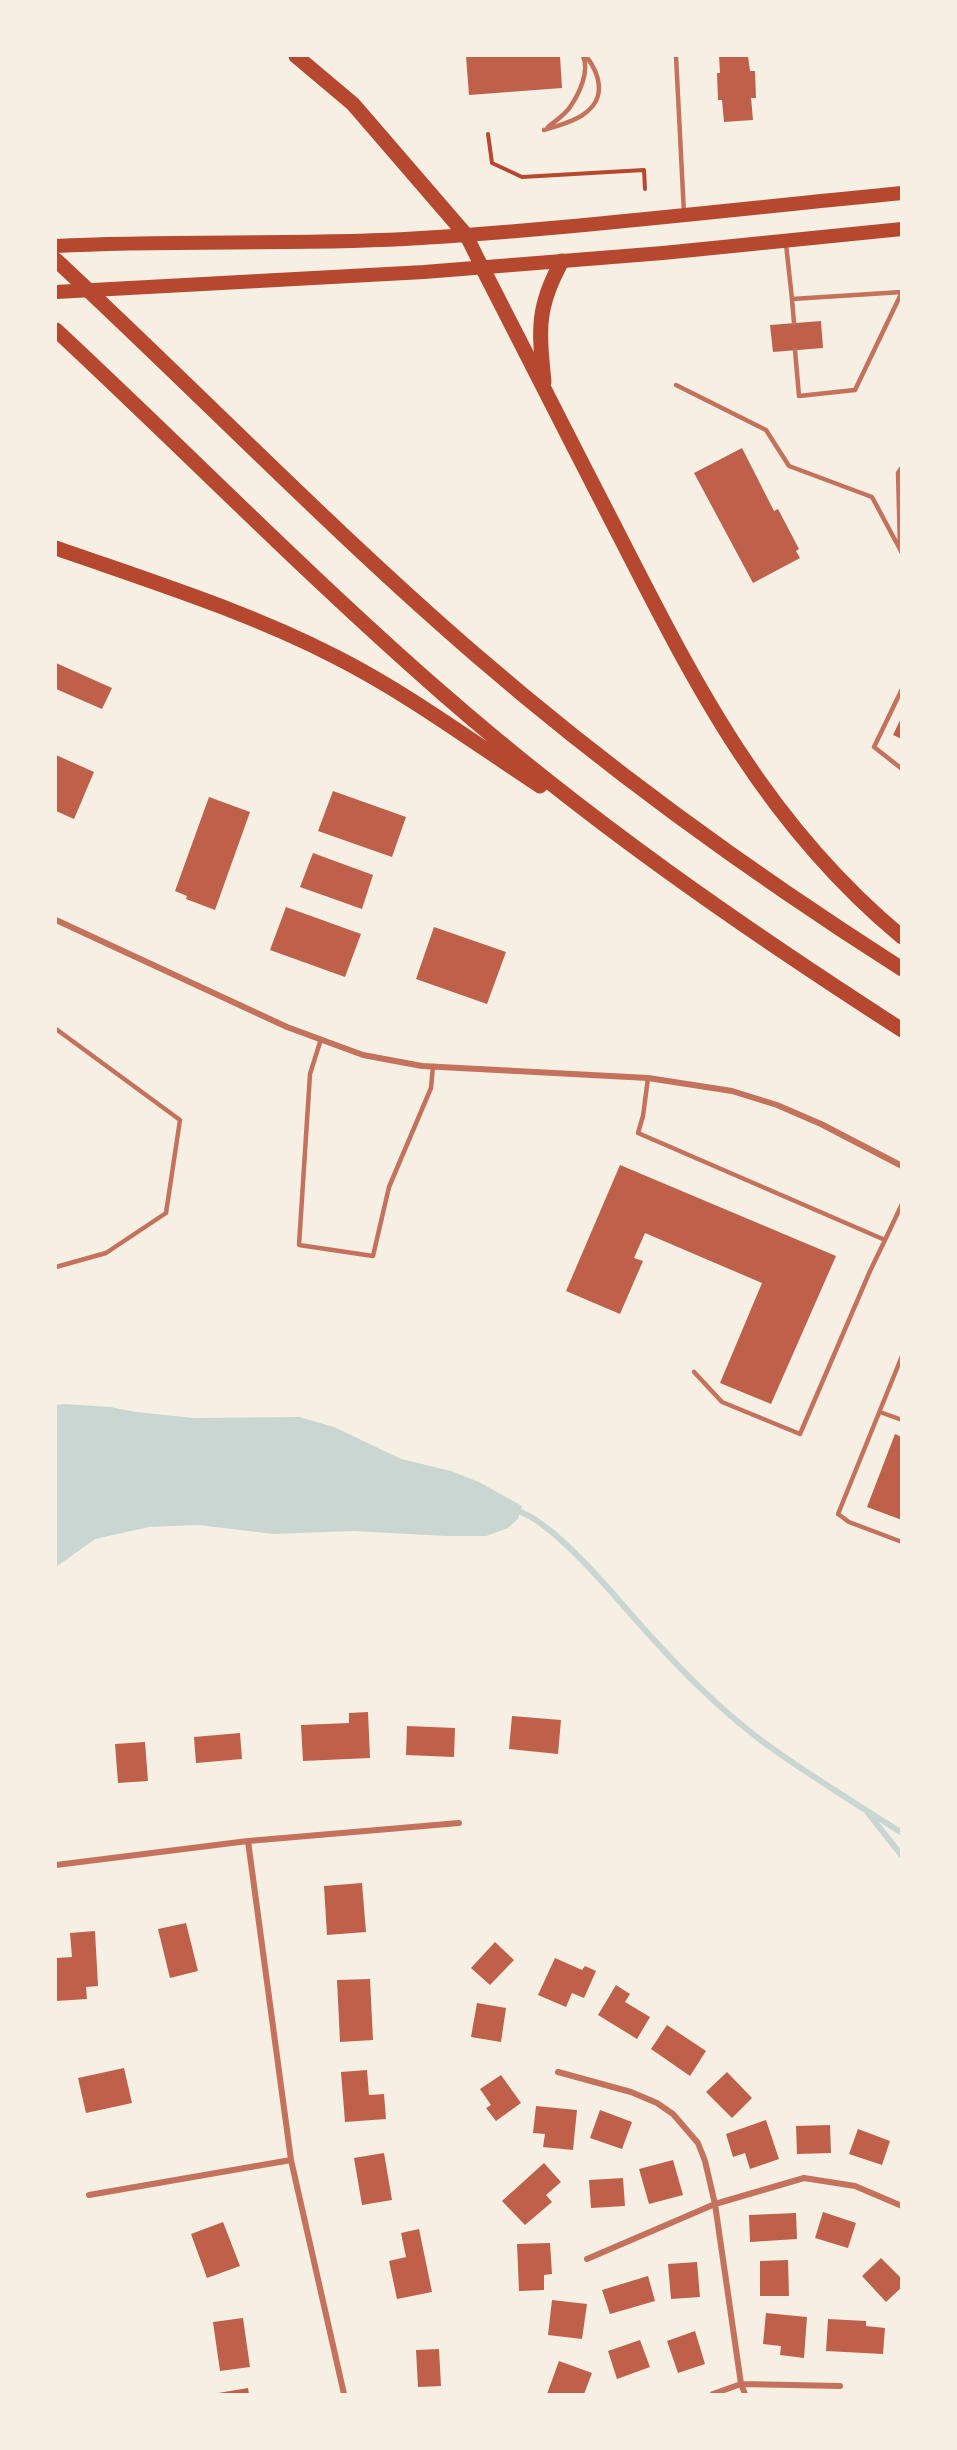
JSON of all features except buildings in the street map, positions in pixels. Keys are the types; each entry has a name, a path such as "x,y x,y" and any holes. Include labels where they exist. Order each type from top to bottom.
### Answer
{"highway":[{"path":"296,56 352,104 466,235"},
{"path":"56,260 385,573 566,730 748,867 902,969"},
{"path":"545,391 540,322 546,292 562,261"},
{"path":"482,267 680,656 746,764 777,808 814,852 872,912 902,936"},
{"path":"56,330 359,619 489,733 625,841 718,909 902,1030"},
{"path":"56,548 239,613 337,657 625,841"}],"main road":[{"path":"56,246 129,242 337,240 466,235 684,216 902,193"},
{"path":"56,292 482,267 902,230"},
{"path":"466,235 482,267"}],"street":[{"path":"56,920 287,1027 363,1055 432,1066 648,1078 732,1091 777,1105 821,1124 902,1166"},
{"path":"56,1865 248,1841 459,1823"},
{"path":"248,1841 291,2160 344,2394"},
{"path":"558,2072 631,2092 657,2103 673,2114 698,2143 705,2161 715,2204 741,2384 745,2394"},
{"path":"89,2195 291,2160"},
{"path":"587,2259 715,2204 804,2178 855,2186 902,2206"},
{"path":"713,2394 741,2384 840,2386"}],"lane":[{"path":"584,56 596,70 601,89 596,101 584,115 544,130 570,108 584,77 584,56"},
{"path":"676,56 684,216"},
{"path":"786,241 794,323"},
{"path":"792,299 902,292 855,390 799,396 795,350"},
{"path":"676,385 766,430 789,466 872,497 901,552"},
{"path":"901,552 898,473 902,467"},
{"path":"902,689 874,747 902,769"},
{"path":"56,1029 180,1120 166,1214 106,1252 56,1267"},
{"path":"321,1039 310,1074 299,1245 373,1256 389,1187 431,1088 432,1066"},
{"path":"648,1078 643,1116 638,1133 885,1240"},
{"path":"694,1372 722,1402 800,1434 870,1271 902,1204"},
{"path":"902,1356 838,1514 849,1522 902,1542"},
{"path":"880,1412 902,1420"}],"path":[{"path":"488,134 492,163 522,177 644,170 645,189"}],"shaded area":[{"path":"56,1405 110,1407 193,1418 299,1417 334,1427 401,1459 451,1471 479,1482 522,1506 518,1519 508,1528 486,1536 353,1531 274,1534 198,1525 149,1527 95,1539 56,1567"}],"waterway":[{"path":"513,1510 526,1514 556,1535 677,1664 737,1721 795,1764 902,1833"},
{"path":"868,1813 902,1856"}]}
